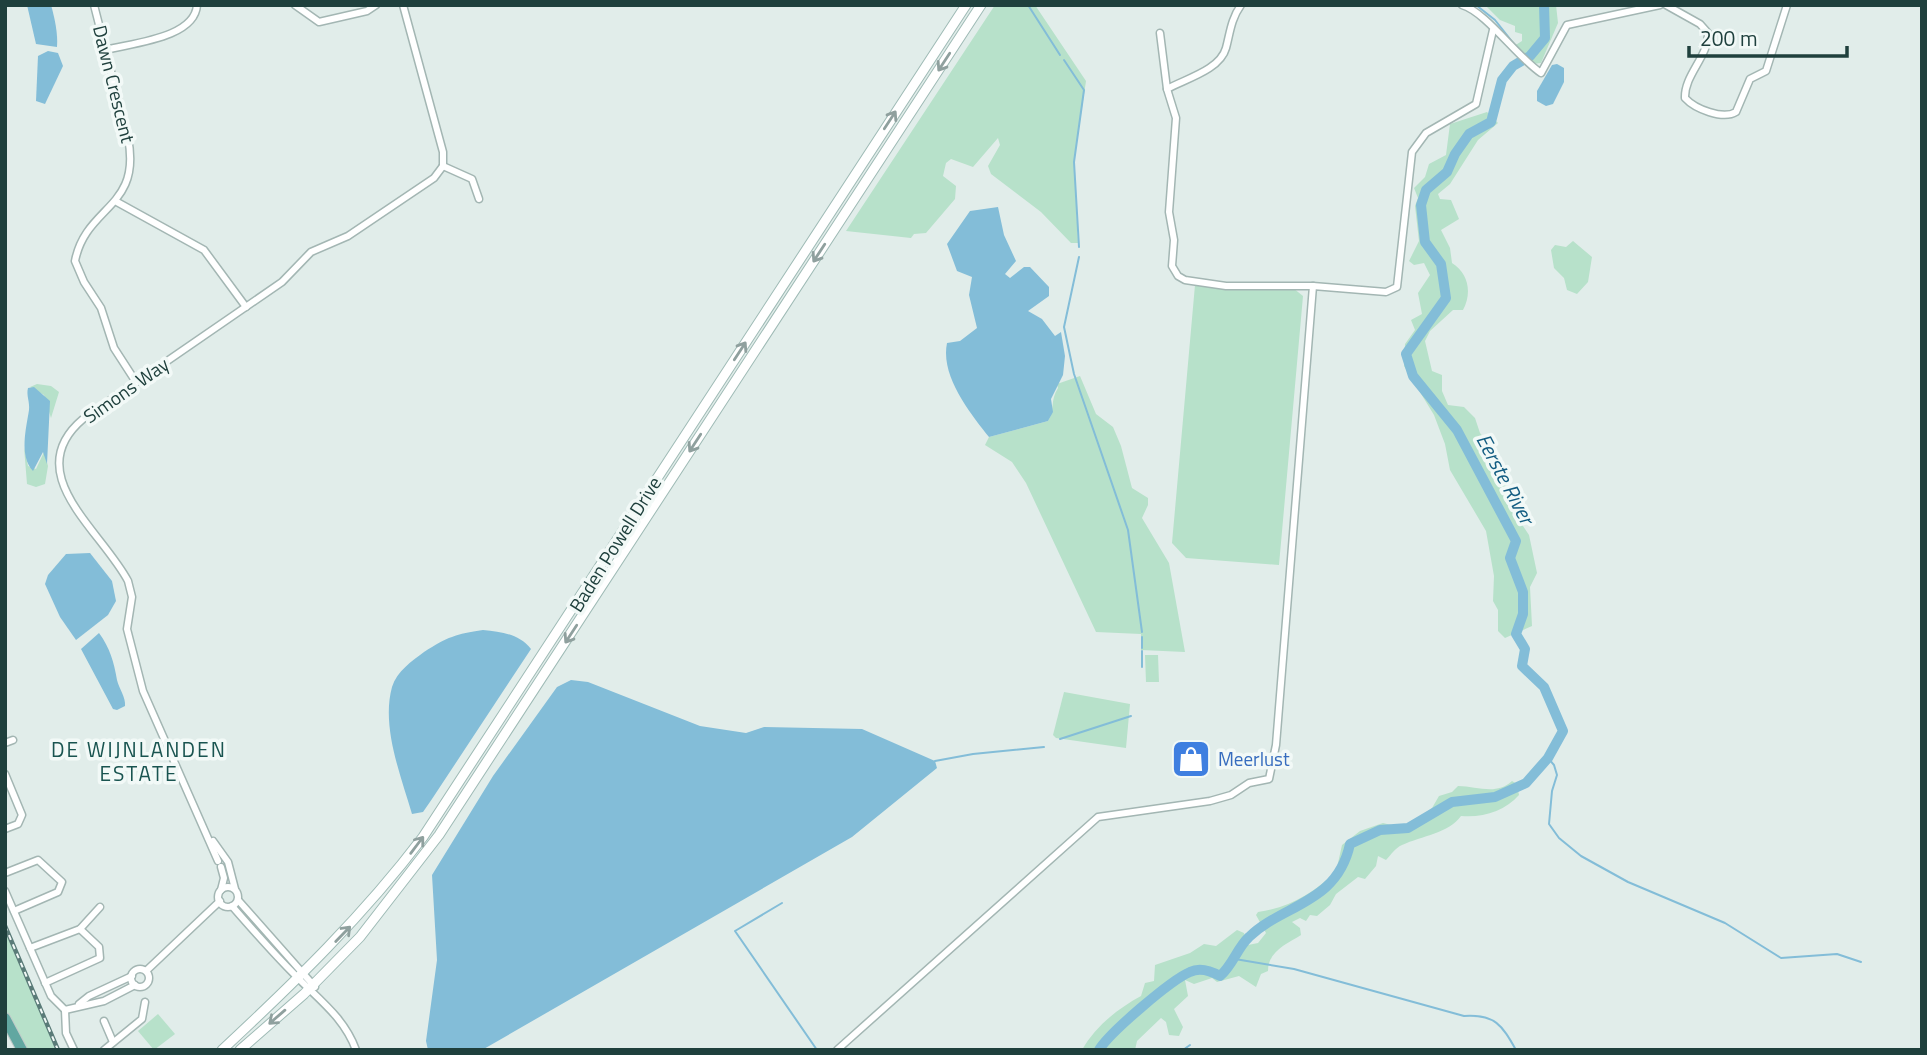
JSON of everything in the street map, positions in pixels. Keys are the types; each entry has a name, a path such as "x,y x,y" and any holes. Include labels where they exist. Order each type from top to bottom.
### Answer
{"main road":[{"name":"Baden Powell Drive","path":"222,1050 302,976 356,920 431,827 966,5"},
{"name":"Baden Powell Drive","path":"240,1050 311,987 360,937 439,835 981,5"},
{"path":"5,1018 22,1050"}],"street":[{"name":"Dawn Crescent","path":"94,5 130,152 128,174 117,202 87,229 75,261 84,282 101,308 114,348 136,382"},
{"path":"106,50 183,29 194,16 197,5"},
{"path":"295,5 319,22 367,11 376,5"},
{"path":"403,5 443,152 443,166 472,179 479,199"},
{"path":"1167,89 1209,68 1223,56 1232,21 1241,5"},
{"path":"1462,5 1478,13 1529,65 1541,73 1567,24 1660,5"},
{"path":"1666,5 1700,24 1709,36 1685,89 1685,98 1693,105 1724,116 1736,112 1750,79 1766,71 1787,5"},
{"path":"1160,33 1167,89 1176,118 1169,212 1174,240 1172,266 1178,276 1185,280 1226,286 1313,286 1386,292 1397,287 1410,156 1426,133 1476,104 1493,30"},
{"name":"Simons Way","path":"221,890 224,878 209,837 143,691 127,629 132,597 128,581 66,492 58,469 61,446 74,427 282,282 310,251 348,236 434,178 443,166"},
{"path":"117,202 204,250 246,307"},
{"path":"837,1050 1098,817 1210,801 1231,795 1250,783 1269,779 1274,763 1313,286"},
{"path":"5,743 13,740"},
{"path":"5,774 22,815 18,824 5,830"},
{"name":"Simons Way","path":"209,837 228,862 235,889"},
{"path":"5,873 38,860 62,882 58,892 14,911"},
{"path":"77,1006 132,976 137,970 146,971 220,901 221,890 229,887 235,889 238,900 351,1035 356,1050"},
{"path":"5,891 54,1001 65,1010 66,1033 74,1050"},
{"path":"232,906 238,900"},
{"path":"220,901 223,905 232,906 302,976"},
{"path":"30,948 80,929 100,907"},
{"path":"45,983 98,960 100,949 80,929"},
{"path":"65,1010 94,1004 135,985 147,984 149,976 146,971"},
{"path":"132,976 135,985"},
{"path":"109,987 113,996"},
{"path":"104,1050 142,1019 145,1002"},
{"path":"104,1021 113,1042"}],"green space":[{"path":"995,5 1035,5 1086,81 1074,162 1078,243 1071,243 1041,212 991,174 988,166 1000,145 998,138 973,167 951,159 946,163 943,176 956,186 955,199 926,233 914,234 911,238 846,231"},
{"path":"1485,5 1556,5 1558,23 1541,63 1532,64 1514,46 1522,41 1522,34 1515,32 1515,26 1500,20"},
{"path":"1487,112 1498,123 1478,140 1450,184 1438,194 1440,199 1451,200 1459,219 1441,230 1450,248 1452,263 1465,278 1468,291 1466,304 1463,310 1453,310 1430,331 1425,341 1432,371 1442,375 1442,391 1448,405 1464,407 1475,418 1480,433 1493,449 1495,469 1512,491 1517,517 1529,535 1537,573 1530,587 1532,626 1505,638 1498,631 1498,610 1493,601 1494,576 1486,531 1450,470 1445,444 1434,415 1404,366 1405,344 1415,330 1411,320 1422,314 1418,293 1430,275 1424,263 1414,265 1409,261 1419,241 1415,206 1418,198 1414,188 1425,177 1429,164 1446,155 1450,124"},
{"path":"1573,241 1592,257 1588,282 1577,294 1567,290 1564,278 1554,268 1551,250 1555,245 1566,247"},
{"path":"1195,285 1267,290 1293,288 1303,296 1279,565 1186,558 1172,543"},
{"path":"1080,376 1096,414 1113,427 1132,488 1148,498 1142,518 1169,563 1185,652 1141,650 1141,634 1096,632 1026,483 1012,462 985,445 989,437 1048,421 1057,384"},
{"path":"37,384 51,386 59,392 51,418 44,395 30,387"},
{"path":"24,447 28,466 36,469 44,452 48,466 45,484 36,487 27,484"},
{"path":"1145,655 1158,655 1159,682 1146,682"},
{"path":"1064,692 1130,704 1126,748 1056,738 1053,735"},
{"path":"1512,781 1517,784 1519,795 1507,805 1477,816 1461,816 1442,830 1400,846 1386,860 1378,856 1376,866 1365,879 1358,877 1336,894 1330,905 1317,916 1310,915 1306,921 1300,918 1292,922 1300,928 1301,935 1275,953 1268,971 1261,974 1256,987 1239,976 1217,982 1212,978 1194,984 1185,980 1188,996 1174,1009 1183,1027 1179,1036 1169,1035 1166,1022 1161,1018 1137,1041 1135,1050 1082,1050 1107,1019 1141,996 1145,983 1154,981 1155,965 1190,953 1204,944 1216,946 1237,930 1244,933 1248,945 1258,943 1266,933 1256,915 1258,912 1290,903 1327,880 1336,872 1342,845 1360,831 1383,823 1399,827 1412,823 1432,808 1439,796 1452,792 1458,786 1493,789 1506,786"},
{"path":"5,931 57,1050 27,1050 5,1009"},
{"path":"158,1014 175,1034 154,1050 138,1031"}],"water":[{"path":"27,5 51,5 57,47 36,44"},
{"path":"48,51 58,53 63,66 45,104 36,101 38,56"},
{"path":"1557,64 1564,68 1564,82 1553,104 1546,106 1537,101 1537,91 1552,65"},
{"path":"998,207 1004,235 1016,261 1005,274 1010,278 1024,267 1030,267 1049,287 1049,296 1028,311 1042,319 1055,336 1061,332 1065,356 1063,375 1051,399 1053,412 1048,421 989,437 959,394 948,369 947,343 960,341 977,328 969,295 972,277 957,271 947,244 970,211"},
{"path":"34,387 50,401 47,464 43,452 33,471 26,458 25,442 29,410 28,388"},
{"path":"90,553 112,581 116,601 108,615 76,640 60,617 45,584 48,575 66,554"},
{"path":"483,630 516,637 531,649 423,812 412,814 391,735 389,702 392,687 397,676 419,655 452,637"},
{"path":"99,633 111,655 124,699 125,706 117,710 113,709 81,649"},
{"path":"571,680 588,682 700,726 746,733 764,727 862,729 935,761 937,768 852,837 482,1050 428,1050 426,1041 437,960 432,875 493,776 557,687"}],"waterway":[{"path":"1028,5 1060,55"},
{"path":"1476,5 1495,20 1514,44"},
{"name":"Eerste River","path":"1099,1050 1127,1020 1181,977 1198,970 1220,976 1249,937 1277,917 1307,901 1334,879 1350,844 1380,830 1408,828 1452,802 1495,797 1526,783 1548,758 1563,731 1544,687 1522,666 1525,649 1516,634 1523,614 1523,592 1510,558 1516,541 1457,430 1413,376 1406,354 1446,298 1441,264 1425,242 1421,205 1426,190 1447,172 1469,134 1491,122 1502,80 1513,66 1530,56 1545,38 1544,5"},
{"path":"1064,60 1084,90 1074,162 1079,247"},
{"path":"1079,257 1064,327 1074,374 1128,530 1142,632"},
{"path":"1142,637 1142,648"},
{"path":"1142,651 1142,667"},
{"path":"1060,739 1131,716"},
{"path":"935,761 973,754 1044,747"},
{"path":"1548,758 1557,775 1552,791 1549,824 1559,838 1581,856 1628,882 1725,923 1781,958 1837,954 1861,962"},
{"path":"782,903 735,931 817,1050"},
{"path":"1235,959 1294,969 1464,1016 1490,1019 1502,1028 1516,1050"},
{"path":"1183,1050 1190,1045"}],"railway":[{"path":"5,926 58,1050"}],"place":[{"name":"Meerlust","path":"1191,759"}],"district":[{"name":"DE WIJNLANDEN ESTATE","path":"139,762"}]}
